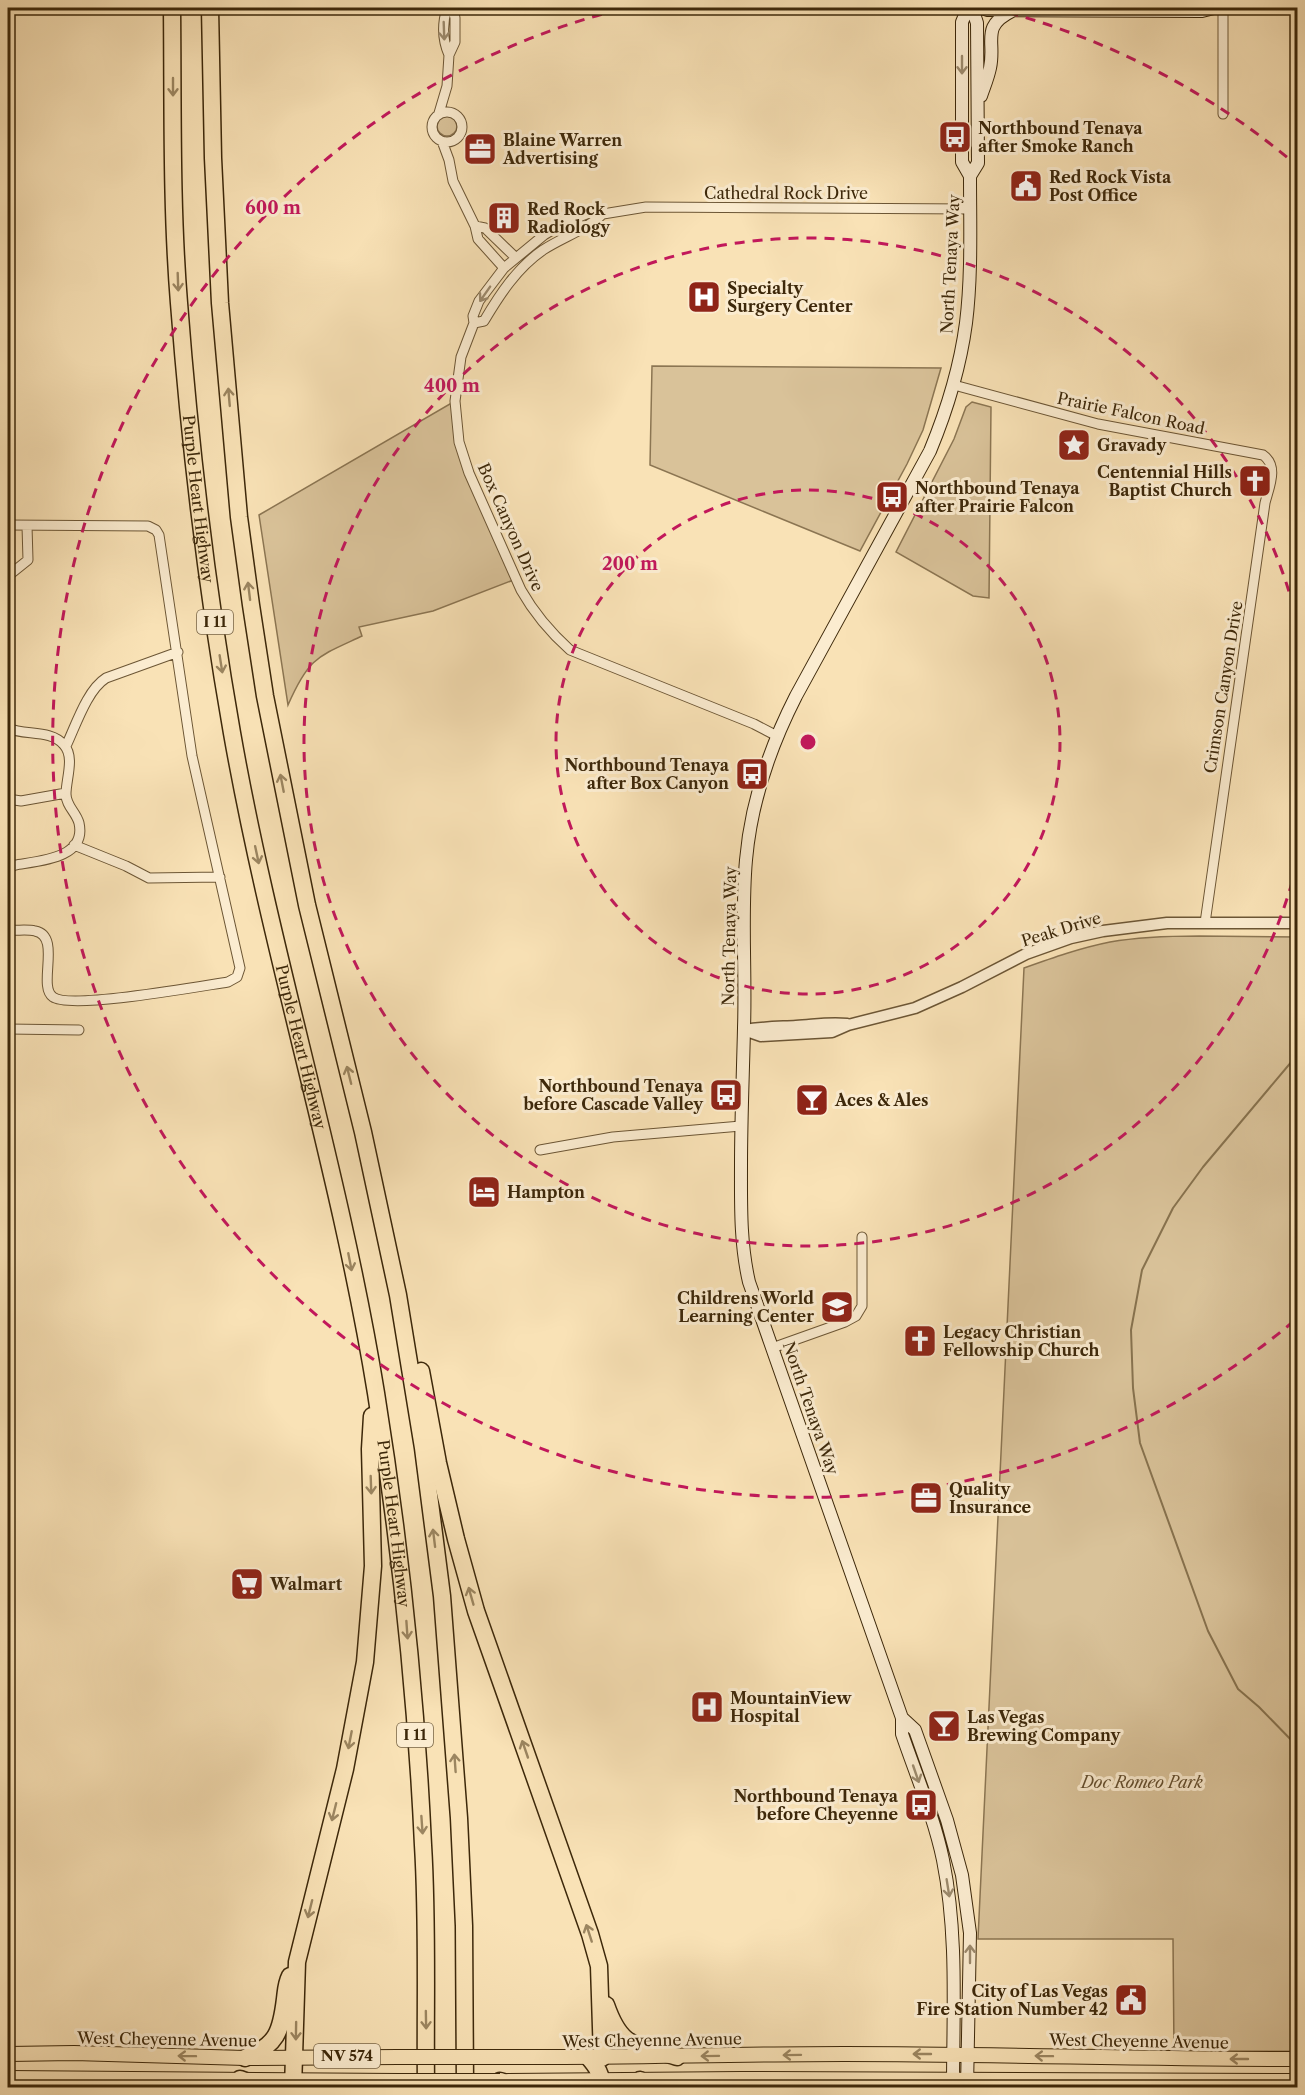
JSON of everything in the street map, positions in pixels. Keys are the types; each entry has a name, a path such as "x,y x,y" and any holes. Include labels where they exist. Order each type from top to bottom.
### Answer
{"highway":[{"path":"168,8 172,29"},
{"name":"Purple Heart Highway","path":"172,8 174,176 179,299 200,528 232,735 271,919 339,1205 375,1385 404,1587 424,1847 426,2088"},
{"name":"I 11","path":"210,8 213,158 220,303 239,517 249,594 265,696 307,905 363,1132 398,1295 423,1448 442,1596 459,1818 464,1926 465,2088"},
{"path":"363,1132 382,1177 404,1275 438,1463 466,1576 476,1611 590,1934 599,1966 601,1990 596,2058 602,2083"},
{"path":"293,2083 296,2057 297,1962 345,1769 365,1662 373,1566 370,1449 375,1385"},
{"path":"464,1926 474,1997 476,2088"},
{"path":"245,2058 269,2045 277,2035 282,2022 286,1983 297,1962"},
{"path":"601,1990 613,2024 626,2040 641,2048 654,2049 677,2057"},
{"path":"240,2079 264,2088"},
{"path":"500,2081 523,2088"}],"main road":[{"name":"North Tenaya Way","path":"970,8 977,23 978,105 978,163 970,176"},
{"name":"North Tenaya Way","path":"953,2084 953,1933 951,1908 939,1844 902,1734 902,1718 749,1282 741,1233 741,1126 744,1030 743,907 746,860 759,788 777,736 799,690 919,475 942,424 954,385 966,322 970,176 962,162 962,22 970,8"},
{"path":"982,8 988,10 1202,11 1214,8"},
{"path":"978,105 990,66 991,31 998,19 1015,10"},
{"name":"North Tenaya Way","path":"902,1718 915,1730 947,1820 962,1875 970,1933 968,2084"},
{"name":"West Cheyenne Avenue","path":"8,2054 74,2053 245,2058 596,2058 841,2054 1298,2059"},
{"path":"1160,2059 1161,2081"},
{"path":"8,2078 240,2079"},
{"name":"NV 574","path":"240,2079 293,2083 500,2081 635,2084"},
{"path":"635,2084 1298,2081"}],"street":[{"path":"447,8 443,18 444,43 449,55"},
{"path":"439,113 447,87 449,55 455,42 453,8"},
{"path":"1222,114 1223,8"},
{"path":"447,87 454,113"},
{"path":"449,111 454,113 461,120 460,135 447,141 434,135 431,125 435,116 449,111"},
{"path":"447,141 453,181 475,226 478,238 504,268"},
{"name":"Cathedral Rock Drive","path":"504,268 544,235 566,222 589,213 603,214 646,207 970,209"},
{"name":"Cathedral Rock Drive","path":"514,276 542,251 593,223 603,214"},
{"path":"475,226 485,228 515,257"},
{"name":"Box Canyon Drive","path":"504,268 479,301 473,316 474,323 461,357 455,401 459,442 473,483 531,608 570,650 754,724 777,736"},
{"name":"Box Canyon Drive","path":"474,323 484,321 514,276"},
{"name":"Prairie Falcon Road","path":"954,385 1098,424 1263,455 1267,458"},
{"name":"Crimson Canyon Drive","path":"1205,922 1262,524 1271,479 1272,469 1267,458"},
{"path":"8,525 148,526 156,530 161,541 192,756 240,968 237,977 228,982 88,1001 58,1000 49,992 48,947 44,936 36,931 8,930"},
{"path":"8,576 28,560 27,526"},
{"path":"66,746 91,693 100,681 178,652"},
{"path":"8,728 55,738 66,746 69,756 66,801 79,822 78,838 70,851 56,857 15,865 8,869"},
{"path":"8,799 21,801 66,793"},
{"path":"74,845 149,878 220,877"},
{"name":"Peak Drive","path":"744,1030 830,1022 848,1024 891,1015 921,1006 1010,961 1071,938 1127,926 1205,922 1298,923"},
{"path":"8,1029 79,1030"},
{"path":"540,1150 633,1135 741,1126"},
{"path":"772,1348 856,1316 862,1306 862,1237"}],"green space":[{"path":"447,116 454,119 457,126 454,133 447,136 440,133 437,126 440,119"},
{"path":"652,366 941,368 923,430 860,551 650,465"},
{"path":"455,401 459,442 516,579 433,611 359,627 362,636 316,660 302,677 288,705 259,515"},
{"path":"972,402 991,407 989,598 973,596 896,552 954,439 966,407"},
{"name":"Doc Romeo Park","path":"1154,937 1297,937 1297,2051 1174,2052 1173,1939 978,1939 1024,968 1077,950 1110,942"}],"waterway":[{"path":"1298,1054 1203,1167 1173,1208 1142,1270 1131,1330 1133,1388 1140,1443 1208,1631 1238,1689 1298,1747"}],"place":[{"name":"Northbound Tenaya after Smoke Ranch","path":"955,137"},
{"name":"Blaine Warren Advertising","path":"480,149"},
{"name":"Red Rock Vista Post Office","path":"1026,186"},
{"name":"Red Rock Radiology","path":"504,218"},
{"name":"Specialty Surgery Center","path":"704,297"},
{"name":"Gravady","path":"1074,445"},
{"name":"Centennial Hills Baptist Church","path":"1255,481"},
{"name":"Northbound Tenaya after Prairie Falcon","path":"892,497"},
{"name":"Northbound Tenaya after Box Canyon","path":"752,774"},
{"name":"Northbound Tenaya before Cascade Valley","path":"726,1095"},
{"name":"Aces & Ales","path":"812,1100"},
{"name":"Hampton","path":"484,1192"},
{"name":"Childrens World Learning Center","path":"837,1307"},
{"name":"Legacy Christian Fellowship Church","path":"920,1341"},
{"name":"Quality Insurance","path":"926,1498"},
{"name":"Walmart","path":"247,1584"},
{"name":"MountainView Hospital","path":"707,1707"},
{"name":"Las Vegas Brewing Company","path":"944,1726"},
{"name":"Northbound Tenaya before Cheyenne","path":"921,1805"},
{"name":"City of Las Vegas Fire Station Number 42","path":"1131,2000"}]}
